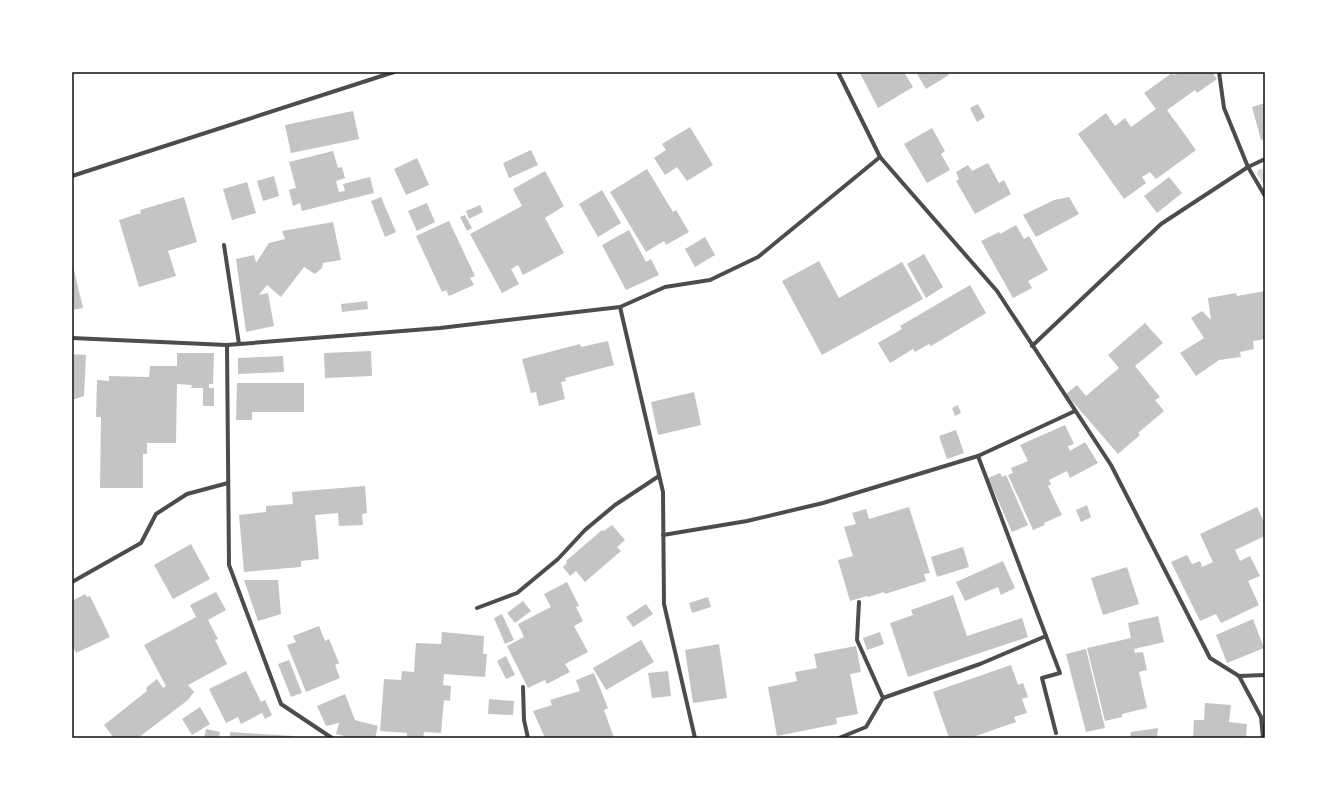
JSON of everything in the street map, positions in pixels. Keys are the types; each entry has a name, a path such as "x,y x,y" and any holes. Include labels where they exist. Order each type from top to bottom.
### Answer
{"street":[{"path":"72,176 394,72"},
{"path":"838,72 880,157 997,291 1111,465 1210,658 1239,676 1260,717 1263,738"},
{"path":"1219,72 1224,108 1248,167 1265,196"},
{"path":"72,338 227,345 440,328 620,307 665,287 710,280 758,257 880,157"},
{"path":"1032,346 1161,224 1248,167 1265,159"},
{"path":"224,245 239,344"},
{"path":"620,307 663,492 664,604 695,738"},
{"path":"227,345 229,564 281,704 332,738"},
{"path":"663,535 747,521 823,503 978,456 1075,411"},
{"path":"978,456 1060,673 1042,678 1056,733"},
{"path":"476,608 517,594 558,560 585,530 615,505 659,476"},
{"path":"72,582 141,543 156,514 186,494 228,483"},
{"path":"859,602 857,640 883,698"},
{"path":"838,738 866,727 883,698 980,664 1046,636"},
{"path":"1239,676 1265,675"},
{"path":"523,687 524,720 528,738"}],"building":[{"path":"904,72 913,87 878,108 860,73"},
{"path":"916,72 948,72 949,75 926,89"},
{"path":"1179,72 1212,72 1217,79 1197,93 1195,90 1167,110 1196,150 1156,179 1150,172 1142,177 1146,183 1124,199 1078,134 1106,113 1115,126 1125,118 1131,127 1156,109 1144,93 1172,73 1174,75"},
{"path":"1265,103 1265,139 1261,140 1252,107"},
{"path":"978,104 985,117 977,122 970,108"},
{"path":"353,111 359,139 291,153 285,125"},
{"path":"690,127 713,165 687,181 677,167 665,175 654,158 666,150 662,144"},
{"path":"932,128 945,151 941,154 950,170 927,183 904,144"},
{"path":"531,150 538,165 509,178 503,163"},
{"path":"333,151 338,168 342,167 345,178 336,181 339,192 345,191 343,184 370,177 374,193 302,211 300,203 293,206 289,190 296,188 289,162"},
{"path":"417,158 429,185 406,195 394,169"},
{"path":"988,163 999,183 1004,180 1011,194 975,214 956,181 959,179 956,172 968,165 972,171"},
{"path":"647,169 673,212 676,210 689,232 666,245 664,241 646,252 610,192"},
{"path":"545,171 564,206 545,218 564,253 523,275 518,265 511,269 519,284 502,293 470,234 522,206 513,189"},
{"path":"274,176 279,196 263,201 257,181"},
{"path":"1169,177 1182,193 1157,213 1144,196"},
{"path":"247,182 256,213 232,220 223,189"},
{"path":"602,190 621,223 598,237 579,204"},
{"path":"184,197 197,242 168,251 176,276 139,287 119,220 141,213 140,210"},
{"path":"381,197 396,232 385,237 371,201"},
{"path":"1069,197 1079,214 1036,237 1023,215 1054,200"},
{"path":"427,203 435,222 417,231 408,211"},
{"path":"480,205 483,212 469,219 466,211"},
{"path":"465,215 472,228 467,231 460,217"},
{"path":"449,221 475,276 470,278 474,285 449,296 446,290 442,292 416,236"},
{"path":"333,222 341,260 323,263 322,268 315,274 304,267 281,297 267,285 259,295 268,293 274,326 246,332 236,259 254,255 256,263 269,243 285,239 282,231"},
{"path":"1016,225 1024,239 1029,236 1048,270 1028,281 1032,288 1013,298 981,241 999,232 1000,234"},
{"path":"629,230 646,262 651,259 659,275 626,290 602,245"},
{"path":"705,237 715,255 695,267 685,249"},
{"path":"924,254 943,287 926,298 907,264"},
{"path":"819,261 839,298 902,262 923,299 822,355 782,281"},
{"path":"72,262 83,308 72,310"},
{"path":"970,285 986,313 931,346 929,344 915,352 913,349 890,363 878,343 902,329 900,326"},
{"path":"1265,291 1265,339 1253,341 1254,349 1240,352 1241,357 1219,360 1196,376 1180,353 1204,338 1191,318 1202,311 1211,320 1208,298 1236,293 1237,296"},
{"path":"367,301 368,309 342,312 341,304"},
{"path":"1145,323 1163,343 1135,366 1160,397 1155,400 1164,411 1138,433 1140,435 1118,454 1066,394 1077,385 1086,396 1119,368 1108,355"},
{"path":"608,341 614,365 565,378 566,381 561,382 565,399 539,406 536,392 531,393 522,359 580,344 581,347"},
{"path":"371,351 372,376 325,378 324,353"},
{"path":"177,353 214,353 213,384 209,384 209,388 214,388 214,406 203,406 203,388 191,388 192,385 177,384 176,443 147,443 147,454 143,454 143,488 100,488 101,417 96,417 97,380 109,381 109,376 149,377 150,366 177,366"},
{"path":"72,354 86,355 84,396 72,400"},
{"path":"283,356 284,372 238,374 238,358"},
{"path":"237,383 304,383 304,412 252,412 252,420 236,420"},
{"path":"694,392 701,425 658,435 651,402"},
{"path":"958,405 961,413 955,416 952,408"},
{"path":"1065,425 1074,444 1068,446 1070,451 1085,442 1098,463 1070,478 1067,471 1049,480 1051,484 1048,486 1062,515 1033,530 1008,475 1013,473 1011,468 1028,461 1020,445"},
{"path":"956,430 964,453 947,459 939,436"},
{"path":"1000,473 1002,477 1006,475 1028,525 1012,532 988,478"},
{"path":"365,486 367,513 362,514 363,525 339,526 338,513 315,515 319,559 301,561 301,567 244,572 239,515 266,512 266,506 293,504 292,492"},
{"path":"1087,505 1091,517 1081,522 1076,510"},
{"path":"909,507 930,573 924,574 926,581 885,594 884,592 850,601 838,560 853,556 844,527 856,524 852,513 866,509 869,519"},
{"path":"1257,507 1265,524 1265,536 1235,550 1240,561 1250,556 1260,576 1248,581 1259,605 1221,623 1216,614 1200,621 1171,562 1187,555 1192,564 1200,561 1202,567 1213,562 1200,534"},
{"path":"612,525 625,540 617,547 621,551 585,582 576,571 570,576 563,567 567,563 566,561 602,530 604,531"},
{"path":"191,544 210,579 173,599 154,565"},
{"path":"963,547 969,567 937,577 931,557"},
{"path":"1003,561 1015,588 1001,595 998,587 965,601 956,582"},
{"path":"1127,567 1139,604 1103,615 1091,578"},
{"path":"244,580 278,580 281,614 258,621"},
{"path":"567,582 579,606 576,607 583,621 574,626 588,652 565,664 570,672 547,684 545,680 528,688 507,646 524,637 518,624 551,607 544,594"},
{"path":"216,592 226,610 208,620 218,639 215,640 227,664 188,685 194,692 188,700 138,738 114,738 104,725 147,691 146,688 157,679 163,688 166,686 144,645 196,617 190,605"},
{"path":"85,594 87,597 90,596 110,637 76,653 72,645 72,601"},
{"path":"953,595 967,636 1022,618 1028,637 908,677 890,623 913,615 911,610"},
{"path":"708,597 711,607 692,613 689,603"},
{"path":"523,601 531,611 515,623 507,613"},
{"path":"646,604 653,614 633,627 626,617"},
{"path":"502,614 514,640 505,644 494,618"},
{"path":"1158,616 1164,642 1134,649 1135,653 1143,652 1147,670 1139,672 1147,708 1122,714 1122,717 1105,721 1087,648 1131,638 1128,623"},
{"path":"1253,619 1264,648 1227,663 1216,635"},
{"path":"319,626 325,641 329,639 339,663 335,665 340,678 306,692 287,645 296,642 293,636"},
{"path":"442,632 484,636 483,654 487,654 485,677 444,674 443,685 451,686 450,701 444,700 441,733 424,732 423,738 407,738 407,733 380,731 384,679 401,680 402,671 414,672 416,643 441,644"},
{"path":"880,632 884,644 867,650 863,638"},
{"path":"641,640 654,662 606,690 593,668"},
{"path":"719,644 727,698 693,703 685,650"},
{"path":"856,646 861,672 850,674 858,714 836,718 837,724 777,736 768,687 797,681 795,672 817,668 814,654"},
{"path":"1086,649 1105,728 1086,732 1066,654"},
{"path":"506,656 515,675 506,679 497,661"},
{"path":"289,660 302,693 291,697 278,664"},
{"path":"1011,665 1018,685 1023,683 1028,697 1022,699 1027,713 1014,717 1016,722 970,738 949,738 933,692"},
{"path":"246,671 261,702 265,700 272,715 265,719 262,713 241,724 238,717 226,723 209,689"},
{"path":"668,671 671,696 652,698 648,673"},
{"path":"594,673 608,708 604,710 614,738 545,738 533,711 552,705 550,700 580,691 576,680"},
{"path":"345,694 355,720 378,726 375,738 351,738 336,734 339,723 326,726 317,706"},
{"path":"489,699 514,701 513,715 488,714"},
{"path":"1205,703 1231,705 1229,722 1247,724 1246,738 1193,738 1194,720 1204,720"},
{"path":"200,707 210,724 192,735 182,719"},
{"path":"1158,728 1157,738 1130,738 1131,732"},
{"path":"206,729 220,732 219,738 204,738"},
{"path":"230,732 294,736 293,738 230,738"}],"waterway":[{"path":"1261,173 1265,179"}]}
